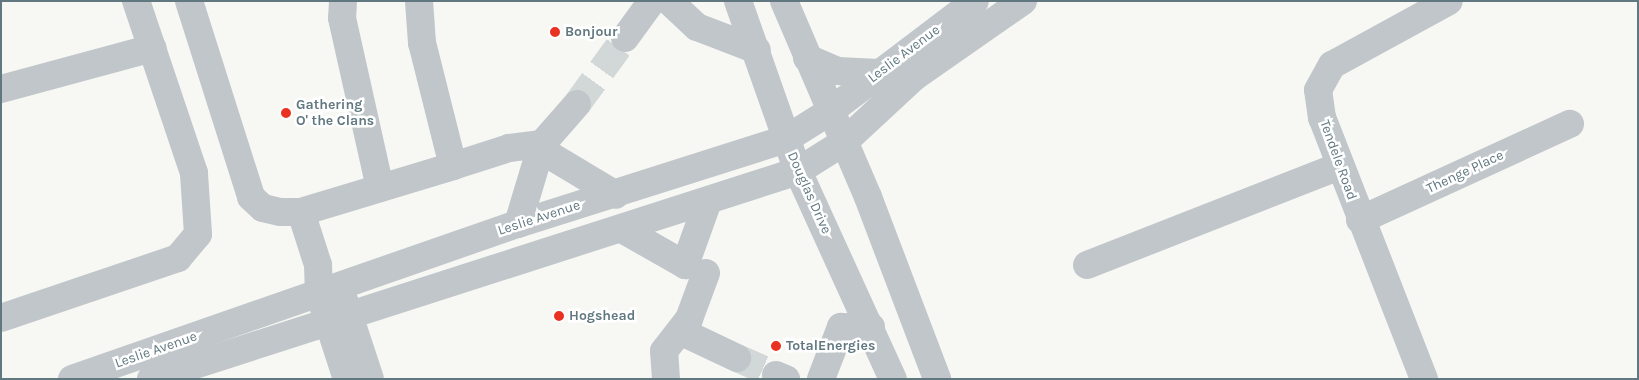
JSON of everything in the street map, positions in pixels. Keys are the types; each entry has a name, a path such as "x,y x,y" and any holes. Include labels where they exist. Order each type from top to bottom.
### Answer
{"street":[{"path":"1,318 178,258 194,243 199,212 194,174 136,1"},
{"path":"188,1 251,197 263,208 301,212 509,148 542,147 616,195"},
{"path":"343,1 342,18 380,188"},
{"path":"419,1 422,42 453,166"},
{"path":"625,38 652,1"},
{"path":"669,1 697,27 757,50"},
{"name":"Douglas Drive","path":"738,1 757,50 798,171 871,327 893,379"},
{"path":"784,1 829,112 844,142 937,379"},
{"name":"Leslie Avenue","path":"72,379 518,224 616,195 786,139 829,112 975,1"},
{"name":"Leslie Avenue","path":"151,379 339,318 707,204 798,171 844,142 914,77 1022,1"},
{"name":"Tendele Road","path":"1424,379 1360,220 1318,102 1325,72 1343,57 1449,1"},
{"path":"1,89 153,48"},
{"path":"807,58 837,71 879,74"},
{"path":"518,224 542,147 577,104"},
{"name":"Thenge Place","path":"1360,220 1570,124"},
{"path":"1086,265 1340,166"},
{"path":"622,229 685,265 707,204"},
{"path":"301,212 318,265 339,318 370,379"},
{"path":"666,379 664,352 682,332 706,274"},
{"path":"339,318 347,379"},
{"path":"821,379 841,327 871,327"},
{"path":"682,332 737,358"}],"tunnel":[{"path":"577,104 625,38"},
{"path":"737,358 776,375"}],"place":[{"name":"Bonjour","path":"555,32"},
{"name":"Gathering O' the Clans","path":"286,113"},
{"name":"Hogshead","path":"559,316"},
{"name":"TotalEnergies","path":"776,346"}]}
